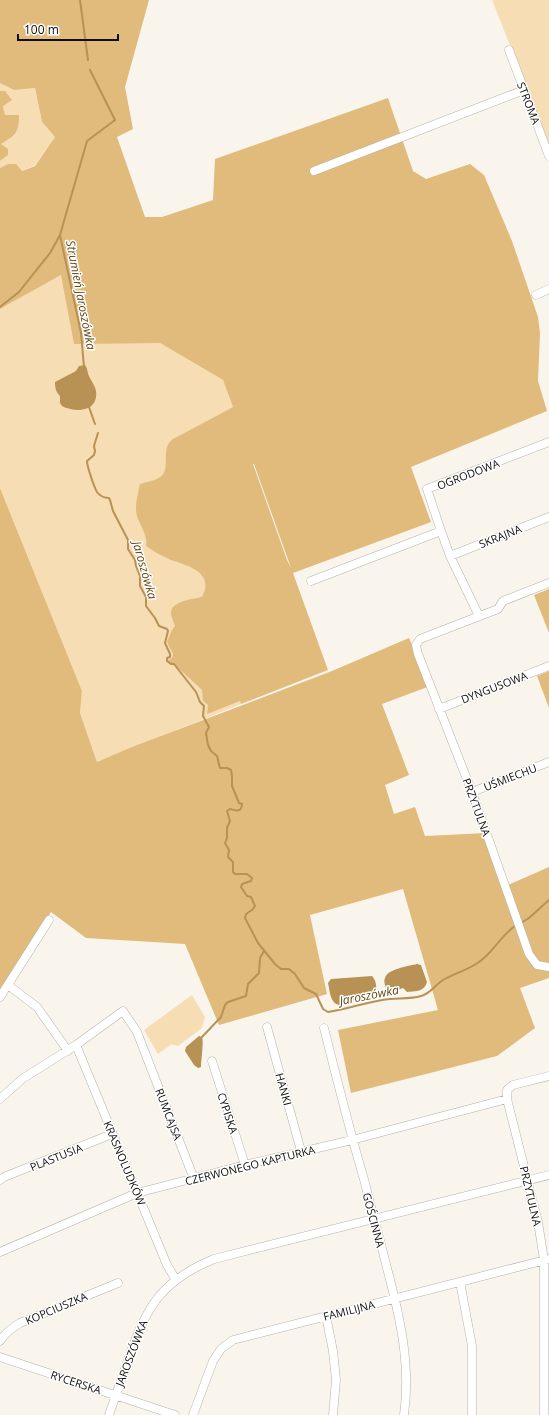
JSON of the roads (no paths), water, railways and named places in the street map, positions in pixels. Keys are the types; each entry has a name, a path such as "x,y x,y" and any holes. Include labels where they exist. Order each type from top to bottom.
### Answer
{"street":[{"name":"STROMA","path":"509,50 549,156"},
{"path":"314,171 524,90"},
{"path":"536,295 549,289"},
{"name":"OGRODOWA","path":"479,616 450,556 427,489 549,442"},
{"name":"SKRAJNA","path":"450,556 549,517"},
{"path":"311,581 441,531"},
{"path":"479,616 498,609 503,601 549,583"},
{"name":"PRZYTULNA","path":"479,616 420,638 417,642 416,649 472,792 529,954 537,965 549,967"},
{"name":"DYNGUSOWA","path":"439,709 549,666"},
{"name":"UŚMIECHU","path":"472,792 549,762"},
{"path":"0,997 49,920"},
{"path":"8,985 37,1006 68,1051"},
{"name":"RUMCAJSA","path":"76,1045 123,1011 137,1032 194,1179"},
{"name":"HANKI","path":"267,1027 301,1151"},
{"name":"GOŚCINNA","path":"324,1028 403,1333 406,1360 406,1401 404,1415"},
{"path":"0,1099 22,1079 76,1045"},
{"name":"KRASNOLUDKÓW","path":"76,1045 167,1266 176,1280"},
{"name":"CYPISKA","path":"212,1061 245,1165"},
{"path":"507,1099 507,1090 513,1084 549,1076"},
{"name":"PRZYTULNA","path":"507,1099 546,1260 544,1415"},
{"name":"CZERWONEGO KAPTURKA","path":"0,1252 137,1193 301,1151 352,1140 507,1099"},
{"name":"PLASTUSIA","path":"0,1180 4,1177 112,1134"},
{"name":"JAROSZÓWKA","path":"109,1415 139,1329 148,1311 160,1295 176,1280 194,1268 214,1259 549,1175"},
{"name":"FAMILIJNA","path":"193,1415 213,1361 221,1348 227,1343 241,1337 546,1260"},
{"path":"460,1282 472,1346 472,1415"},
{"name":"KOPCIUSZKA","path":"0,1341 10,1329 20,1323 118,1283"},
{"path":"326,1316 333,1351 336,1380 333,1415"},
{"name":"RYCERSKA","path":"0,1357 175,1415"}],"waterway":[{"name":"Strumień Jaroszówka","path":"80,0 88,60"},
{"name":"Strumień Jaroszówka","path":"84,367 81,333 60,235 87,141 115,120 90,70"},
{"path":"0,307 19,292 50,253 60,235"},
{"name":"Strumień Jaroszówka","path":"89,407 95,424"},
{"name":"Jaroszówka","path":"98,433 94,446 94,455 87,461 94,486 100,495 109,498 113,511 128,540 128,549 135,560 140,576 140,586 146,597 146,606 159,626 167,629 168,631 165,643 170,657 167,658 167,661 174,664 196,692 200,702 204,706 203,716 209,727 206,733 208,745 211,751 217,756 220,768 227,768 231,770 232,786 239,803 242,804 242,807 240,810 230,809 227,811 230,821 227,828 227,838 225,843 229,850 228,857 233,862 233,872 235,874 247,874 252,878 251,881 242,884 241,887 247,896 251,897 255,906 246,914 245,918 258,943 275,964 281,969 289,969 295,974 304,988 316,994 323,1009 328,1012 382,1000 413,998 424,995 443,980 482,960 515,926"},
{"name":"Jaroszówka","path":"521,923 529,918 549,900"},
{"path":"202,1037 221,1017 225,1005 228,1002 246,996 248,984 259,973 260,958 264,951"}]}
